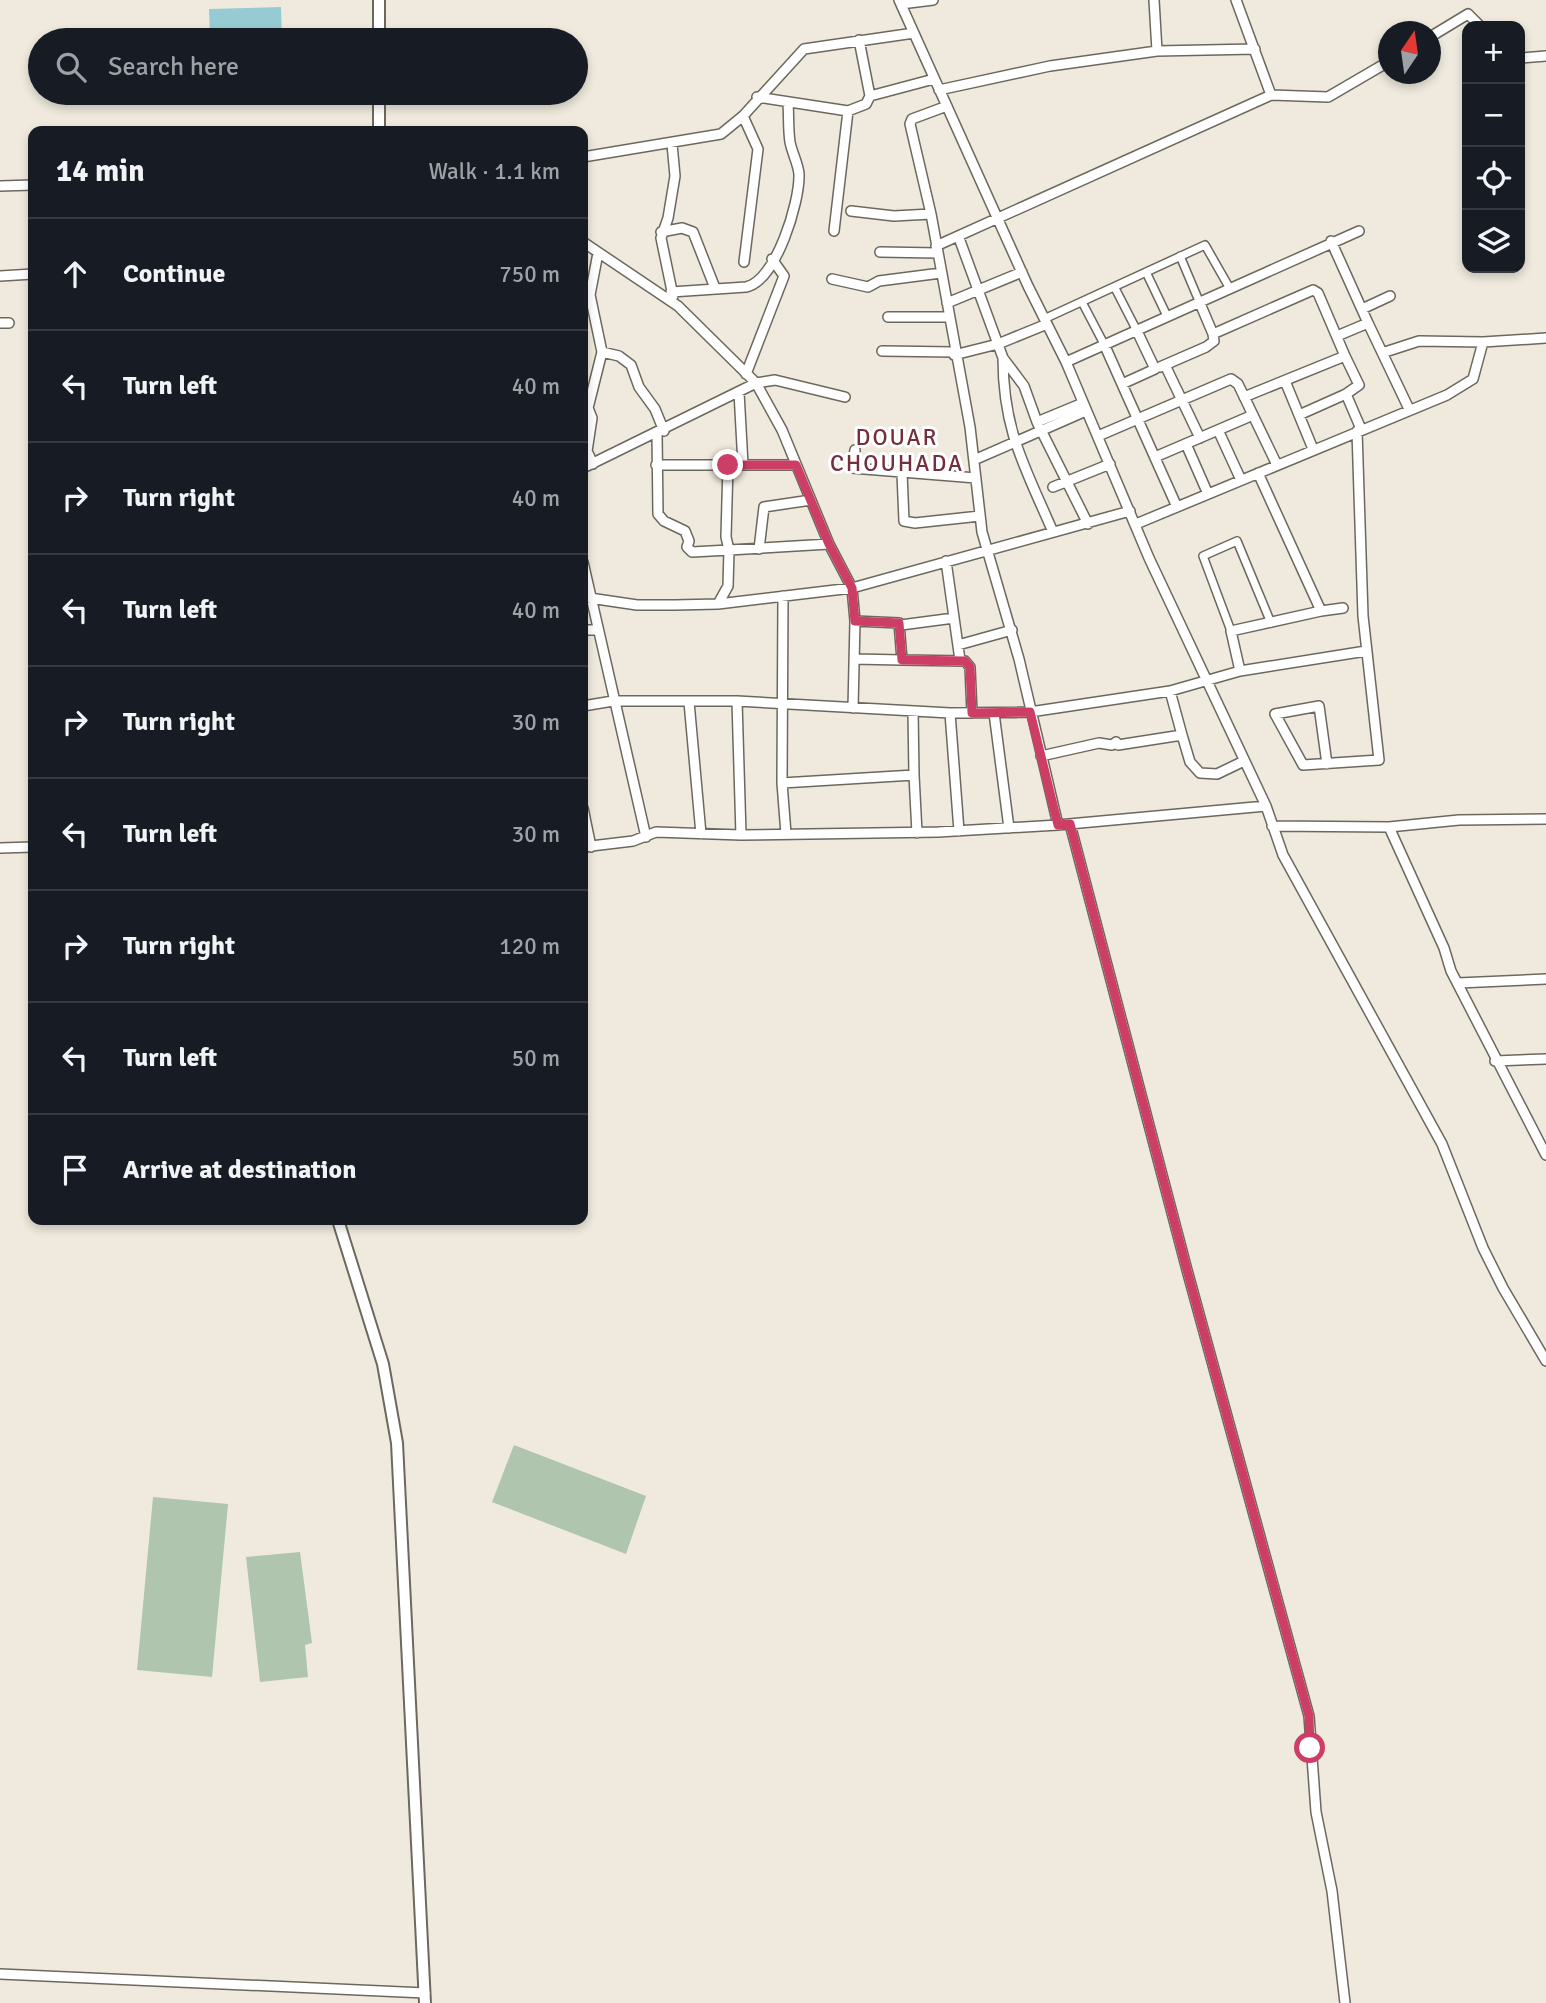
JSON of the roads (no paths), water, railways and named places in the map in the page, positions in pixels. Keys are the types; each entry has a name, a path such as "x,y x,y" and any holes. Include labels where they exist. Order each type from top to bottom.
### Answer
{"street":[{"path":"379,0 379,28"},
{"path":"933,0 900,2 1022,272 1066,362 1206,683 1266,806 1283,855 1302,883 1341,963 1443,1144 1488,1258 1546,1361"},
{"path":"1154,0 1157,51"},
{"path":"1236,0 1271,94"},
{"path":"1441,30 1468,14 1475,21"},
{"path":"588,156 721,134 743,116 757,97 804,49 914,33"},
{"path":"757,97 788,104 848,111 866,104 870,96 859,40"},
{"path":"939,90 1032,69 1157,51 1255,49"},
{"path":"1525,58 1546,56"},
{"path":"880,252 936,249 1271,94 1328,97 1378,68"},
{"path":"870,96 934,79"},
{"path":"671,292 756,284 772,259 783,241 798,191 799,171 790,143 788,104"},
{"path":"379,105 379,126"},
{"path":"947,106 912,119 909,124 942,273 974,460 980,516 1012,630 1058,825"},
{"path":"834,231 848,111"},
{"path":"743,116 758,149 744,262"},
{"path":"672,144 674,176 668,218 661,232 671,292 678,306"},
{"path":"0,186 28,186"},
{"path":"851,211 894,216 931,214"},
{"path":"661,232 682,228 693,232 715,288"},
{"path":"1066,362 1331,241 1359,231"},
{"path":"959,238 1003,358 1024,386 1088,524"},
{"path":"1331,241 1368,323 1385,352 1409,409"},
{"path":"883,351 954,354 998,344 1205,245 1229,287"},
{"path":"588,246 678,306 757,383 782,430 829,544 852,588 855,621 853,709"},
{"path":"588,399 602,352 590,295 598,253"},
{"path":"1122,384 1214,341 1180,256"},
{"path":"746,374 784,276 772,259"},
{"path":"947,303 1022,272"},
{"path":"1146,272 1167,316"},
{"path":"832,279 868,287 879,281 942,273"},
{"path":"0,276 28,274"},
{"path":"1115,288 1155,369"},
{"path":"1213,334 1312,290 1318,293 1359,385 1346,394 1299,415"},
{"path":"1362,309 1390,296"},
{"path":"1082,302 1104,344 1177,507"},
{"path":"888,317 949,317"},
{"path":"1337,336 1368,323"},
{"path":"1385,352 1419,341 1483,342 1546,338"},
{"path":"1136,524 1447,395 1473,379 1483,342"},
{"path":"602,352 619,356 631,365 639,387 655,409 661,432 656,465 660,518 685,531 689,541 687,547 692,552 829,544"},
{"path":"1244,397 1345,356"},
{"path":"1003,358 1004,406 1013,441 1053,532"},
{"path":"1165,365 1200,438"},
{"path":"1098,436 1231,379 1238,384 1277,465"},
{"path":"588,466 757,383 775,380 845,397"},
{"path":"1285,381 1313,449"},
{"path":"739,392 743,465"},
{"path":"1327,764 1319,706 1275,714 1303,765 1327,764 1379,760 1366,652 1359,430 1346,394"},
{"path":"974,460 1040,425 1084,407"},
{"path":"588,413 592,418 588,444"},
{"path":"1155,457 1253,415"},
{"path":"1218,430 1241,480"},
{"path":"1186,443 1208,494"},
{"path":"855,450 852,468 976,478"},
{"path":"588,453 593,464"},
{"path":"1053,487 1110,464"},
{"path":"656,465 796,465"},
{"path":"719,604 729,582 726,528 728,465"},
{"path":"902,473 904,521 915,523 980,516"},
{"path":"1258,473 1321,611"},
{"path":"759,549 764,507 811,500"},
{"path":"588,598 645,605 719,604 852,588 1130,511"},
{"path":"1240,671 1231,631 1203,556 1237,541 1271,623"},
{"path":"946,561 960,660"},
{"path":"783,596 782,783 786,834"},
{"path":"588,601 598,630 646,837"},
{"path":"1231,631 1343,608"},
{"path":"855,621 901,625 954,618"},
{"path":"901,625 902,660"},
{"path":"588,630 598,630"},
{"path":"958,645 1012,630"},
{"path":"588,705 613,701 737,701 950,713 1030,712 1170,691 1206,683 1240,671 1366,652"},
{"path":"854,659 960,660 970,667 972,713"},
{"path":"1170,691 1190,762 1200,774 1217,774 1244,761"},
{"path":"737,701 741,835"},
{"path":"689,702 701,834"},
{"path":"913,711 917,832"},
{"path":"950,713 959,831"},
{"path":"993,713 1009,828"},
{"path":"1041,756 1098,743 1112,745 1116,742 1118,745 1182,735"},
{"path":"782,783 914,775"},
{"path":"588,847 646,837 656,832 741,835 959,831 1266,806"},
{"path":"1272,826 1390,827 1459,820 1546,819"},
{"path":"1070,824 1187,1270 1309,1716 1316,1812 1332,1891 1345,2003"},
{"path":"1390,827 1495,1061 1546,1155"},
{"path":"0,848 28,847"},
{"path":"1458,983 1546,979"},
{"path":"1495,1061 1546,1059"},
{"path":"1535,1135 1546,1134"},
{"path":"0,1974 425,1998 397,1443 383,1364 340,1225"}],"water":[{"path":"281,7 282,28 210,28 209,9"}],"district":[{"name":"DOUAR CHOUHADA","path":"897,450"}]}
